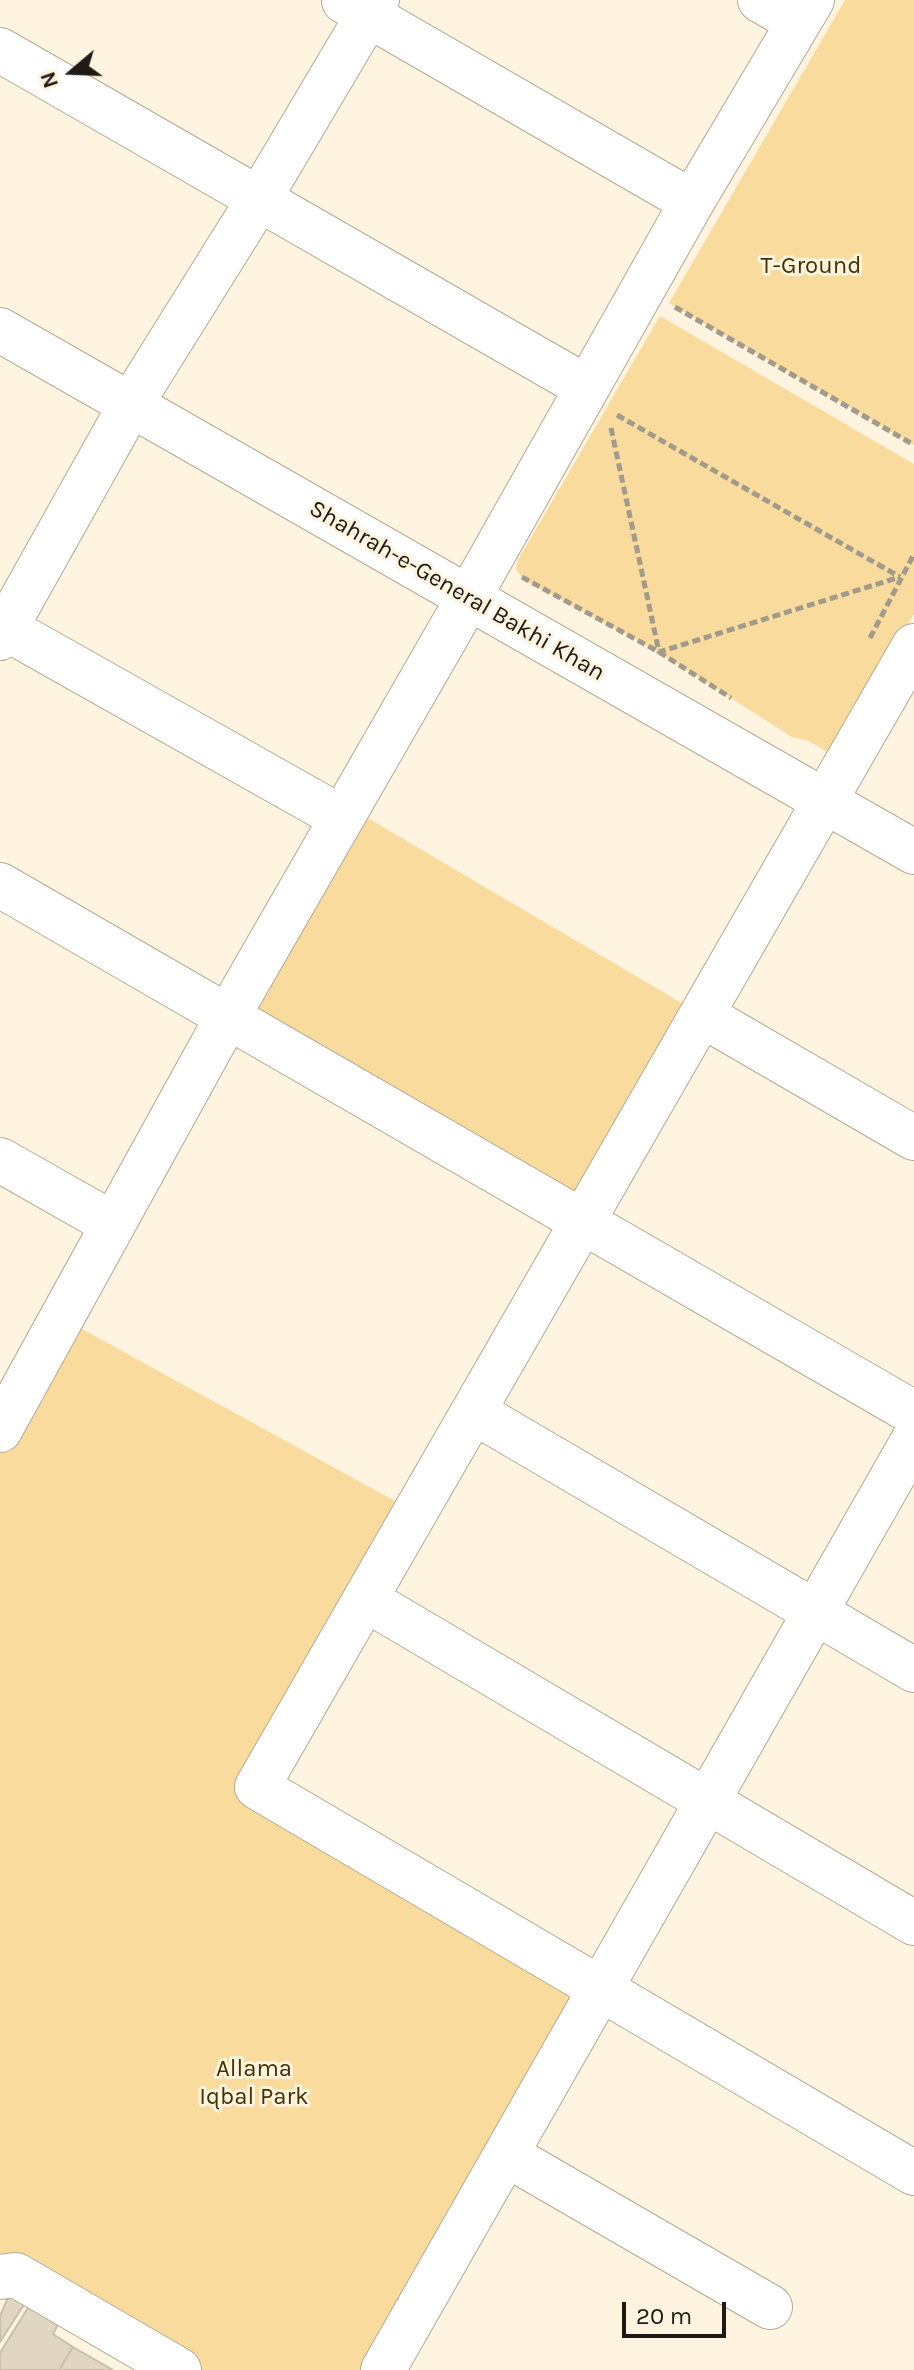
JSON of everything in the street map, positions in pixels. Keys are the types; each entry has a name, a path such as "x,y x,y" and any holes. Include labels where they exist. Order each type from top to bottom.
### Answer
{"street":[{"path":"2,1420 228,1016 469,597 596,398 692,202 805,11 760,0"},
{"path":"342,818 2,630 131,404 259,199 362,5 692,202"},
{"path":"0,50 596,398"},
{"name":"Shahrah-e-General Bakhi Khan","path":"0,330 914,852"},
{"path":"914,646 257,1787 914,2173"},
{"path":"0,885 914,1413"},
{"path":"702,1015 914,1138"},
{"path":"0,1160 113,1224"},
{"path":"474,1412 914,1670"},
{"path":"383,2370 914,1439"},
{"path":"365,1599 914,1923"},
{"path":"507,2155 770,2307"},
{"path":"0,2277 16,2275 179,2370"}],"path":[{"path":"669,303 914,445"},
{"path":"596,398 901,577 659,652"},
{"path":"610,424 659,652"},
{"path":"516,570 524,580 659,652 738,703"}],"green space":[{"name":"T-Ground","path":"845,0 914,0 914,445 669,303"},
{"path":"660,316 914,464 914,614 834,756 809,741 792,737 659,652 524,580 516,570 518,560"},
{"path":"349,807 702,1015 583,1222 228,1016"},
{"name":"Allama Iqbal Park","path":"62,1318 415,1512 257,1787 600,1990 383,2370 179,2370 0,2277 0,1430"}],"building":[{"path":"9,2295 25,2303 0,2342 0,2316"},
{"path":"34,2298 63,2315 53,2334 73,2347 59,2370 0,2370 0,2353"},
{"path":"73,2347 113,2370 59,2370"}]}
